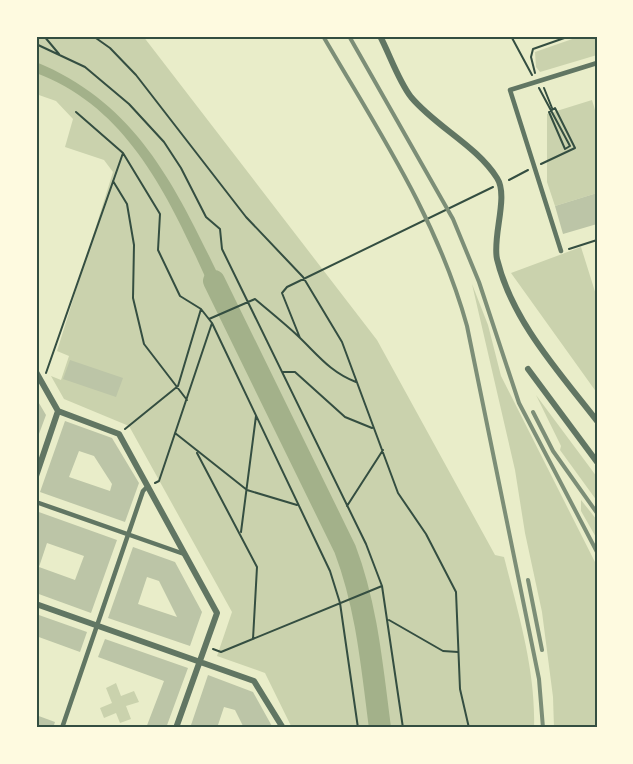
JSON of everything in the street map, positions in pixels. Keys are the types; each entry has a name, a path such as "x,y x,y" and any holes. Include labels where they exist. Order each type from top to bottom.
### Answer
{"street":[{"path":"380,36 410,96 482,160 499,180 500,207 495,244 508,292 554,365 597,421"},
{"path":"561,251 510,90 597,63"},
{"path":"528,369 597,462"},
{"path":"36,372 58,411 119,434 217,613 176,728"},
{"path":"36,476 58,411"},
{"path":"62,728 99,626 143,491 148,486"},
{"path":"36,502 184,554"},
{"path":"36,604 254,681 283,728"}],"path":[{"path":"44,36 61,56"},
{"path":"93,36 110,48 136,75 246,217 303,277 342,342 372,429 384,448 398,493 426,534 456,592 460,689 469,728"},
{"path":"511,36 519,53"},
{"path":"531,57 533,49 538,45 570,36"},
{"path":"36,44 103,80 129,104 164,142 181,168 206,217 220,229 222,249 347,506 382,586 389,620 403,728"},
{"path":"300,338 283,301 282,293 294,284 575,148 555,108 549,112 566,149 570,146 555,116"},
{"path":"76,112 123,153 160,214 158,250 180,296 201,309 212,323 330,571 340,603 358,728"},
{"path":"46,374 123,153"},
{"path":"113,181 127,204 134,245 133,298 144,344 187,400"},
{"path":"561,251 597,240"},
{"path":"209,319 255,298 300,338 321,362 339,375 357,382"},
{"path":"119,434 178,386 201,309"},
{"path":"148,486 159,482 212,323"},
{"path":"283,372 296,372 345,417 372,429"},
{"path":"241,532 256,416"},
{"path":"175,433 197,453 247,490 297,505"},
{"path":"347,506 384,448"},
{"path":"197,453 241,532 257,567 253,639"},
{"path":"213,649 221,652 382,586"},
{"path":"389,620 443,651 458,652"}],"shaded area":[{"path":"36,36 143,36 377,340 495,555 504,557 529,663 534,728 292,728 265,673 217,656 232,612 129,426 64,399 51,376 61,380 69,356 57,351 113,172 104,160 65,147 73,119 56,101 36,94"},
{"path":"581,36 597,36 597,55 540,72 536,67 535,52"},
{"path":"36,62 75,82 107,105 134,133 158,163 178,196 233,305 221,311 171,206 151,172 128,141 102,113 72,90 36,73"},
{"path":"592,100 595,110 597,109 597,193 555,206 547,182 547,114"},
{"path":"581,247 597,298 597,393 511,273"},
{"path":"472,284 488,325 501,376 597,566 597,728 554,728 553,697 542,612 525,533 515,470"},
{"path":"536,395 597,477 597,501 560,450 561,446"},
{"path":"581,500 597,520 597,539 581,511"},
{"path":"116,683 121,696 134,691 139,702 126,706 131,719 120,723 116,713 104,718 100,708 112,703 106,688"}],"building":[{"path":"597,193 597,224 563,234 555,206"},
{"path":"70,360 123,378 116,397 63,379"},
{"path":"36,398 46,415 36,442"},
{"path":"65,421 112,438 139,483 125,522 40,492","holes":["79,451 94,456 112,484 110,491 69,477"]},
{"path":"36,511 117,540 91,613 36,593","holes":["47,543 84,556 75,580 39,567"]},
{"path":"133,547 175,562 202,612 190,646 108,618","holes":["147,577 159,581 177,617 138,604"]},
{"path":"36,614 87,632 80,652 36,636"},
{"path":"105,639 188,668 166,728 146,728 164,681 98,657"},
{"path":"208,675 253,692 273,728 244,728 235,710 224,707 217,728 190,728"},
{"path":"36,715 55,722 53,728 36,728"}],"waterway":[{"path":"214,281 345,549 364,615 380,728"}],"railway":[{"path":"323,36 405,176 423,212 440,249 467,326 539,679 543,728"},
{"path":"349,36 453,219 479,282 519,403 597,552"},
{"path":"533,412 553,451 597,513"},
{"path":"528,580 542,650"}]}
